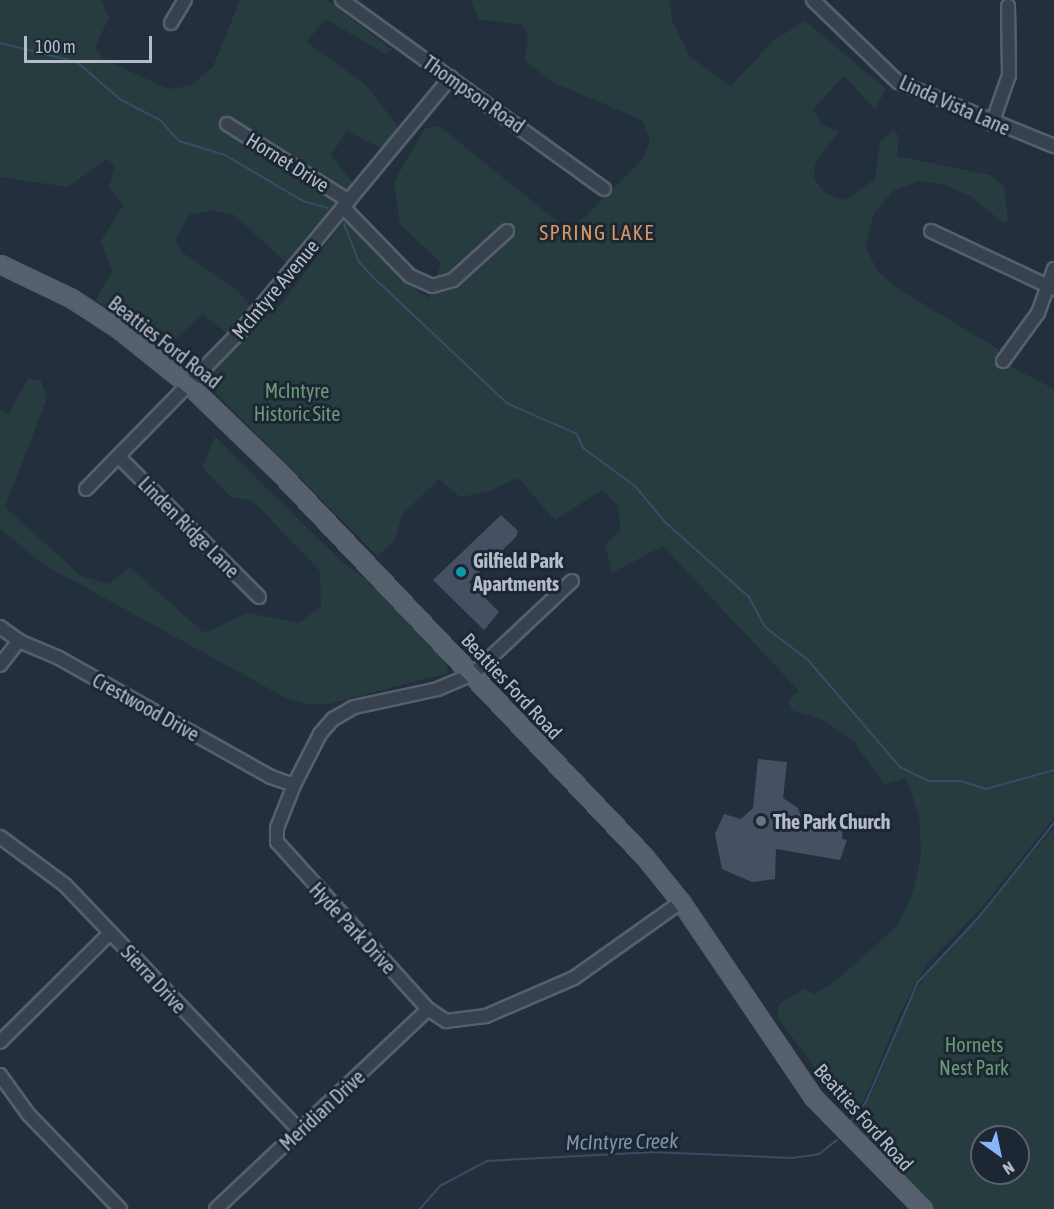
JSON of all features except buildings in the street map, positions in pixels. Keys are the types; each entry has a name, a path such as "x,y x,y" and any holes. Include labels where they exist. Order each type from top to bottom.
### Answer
{"main road":[{"name":"Beatties Ford Road","path":"0,264 88,308 191,387 278,471 473,674 681,902 813,1097 923,1209"}],"street":[{"path":"171,23 184,0"},
{"name":"Thompson Road","path":"342,0 604,189"},
{"name":"Linda Vista Lane","path":"813,0 897,82 992,124 1054,146"},
{"path":"992,124 1009,75 1008,6"},
{"name":"McIntyre Avenue","path":"86,489 191,387 451,77"},
{"name":"Hornet Drive","path":"227,124 346,204 410,276 432,286 453,280 507,231"},
{"path":"931,231 1052,288"},
{"path":"1003,362 1038,313 1052,288 1054,269"},
{"name":"Linden Ridge Lane","path":"119,457 259,597"},
{"name":"Hyde Park Drive","path":"572,581 473,674 449,686 345,711 320,734 294,785 277,828 280,848 428,1009 446,1021 464,1022 547,992 597,966 681,902"},
{"name":"Crestwood Drive","path":"0,627 19,641 59,658 271,777 294,785"},
{"path":"0,666 19,641"},
{"name":"Sierra Drive","path":"0,837 47,869 300,1131"},
{"path":"0,1041 110,933"},
{"name":"Meridian Drive","path":"216,1209 428,1009"},
{"path":"0,1075 29,1115 120,1209"}],"green space":[{"path":"0,0 101,0 109,17 95,48 105,60 168,89 190,86 213,67 240,0 327,0 392,50 385,54 326,19 306,42 365,84 399,128 383,149 347,131 331,155 353,183 346,192 227,116 220,127 333,197 335,207 290,266 234,215 213,210 189,215 175,240 183,253 237,290 252,308 229,335 203,314 168,346 156,347 96,300 112,271 101,241 123,205 109,187 115,166 106,159 68,187 0,177"},
{"name":"McIntyre Historic Site","path":"471,0 669,0 673,23 690,57 731,86 773,41 805,21 886,89 875,109 844,76 813,109 822,125 839,131 815,164 814,179 826,194 846,200 875,179 880,142 893,131 899,136 897,156 990,175 1004,187 1008,220 1003,223 971,196 942,184 919,181 893,191 874,213 865,246 878,272 902,291 998,349 998,360 1054,389 1054,818 982,907 926,965 900,1013 864,1101 851,1116 777,1017 779,1004 804,989 815,994 837,980 896,927 913,893 921,856 919,816 906,778 884,784 855,743 825,721 791,710 789,700 799,691 663,546 612,573 605,545 621,530 618,506 602,490 555,520 518,478 488,492 460,497 439,479 403,514 394,541 377,556 203,380 264,311 270,315 282,303 347,217 407,284 429,298 441,263 400,224 394,182 424,129 439,126 567,229 584,218 642,160 650,141 642,120 552,82 525,61 528,36 522,25 478,19"},
{"path":"29,378 41,381 47,398 5,507 81,576 109,584 130,567 204,633 248,613 298,623 321,607 320,571 253,501 231,497 202,467 215,437 343,563 372,583 447,661 448,673 329,704 307,704 284,697 41,563 0,528 0,410 8,415"},
{"name":"Hornets Nest Park","path":"1054,828 1054,1209 930,1209 848,1129 870,1098 913,995 929,971"}],"waterway":[{"path":"0,43 77,62 121,100 160,120 179,141 225,155 303,201 327,208"},
{"path":"344,224 359,262 372,276 508,404 577,434 583,448 635,486 665,522 749,597 765,627 808,660 900,767 929,781 961,781 986,789 1054,770"},
{"name":"McIntyre Creek","path":"850,1123 866,1102 918,982 979,917 1054,823"},
{"name":"McIntyre Creek","path":"420,1209 440,1186 487,1161 651,1152 792,1158 819,1154 837,1140"}],"place":[{"name":"Gilfield Park Apartments","path":"461,572"},
{"name":"The Park Church","path":"761,821"}],"district":[{"name":"SPRING LAKE","path":"597,232"}]}
